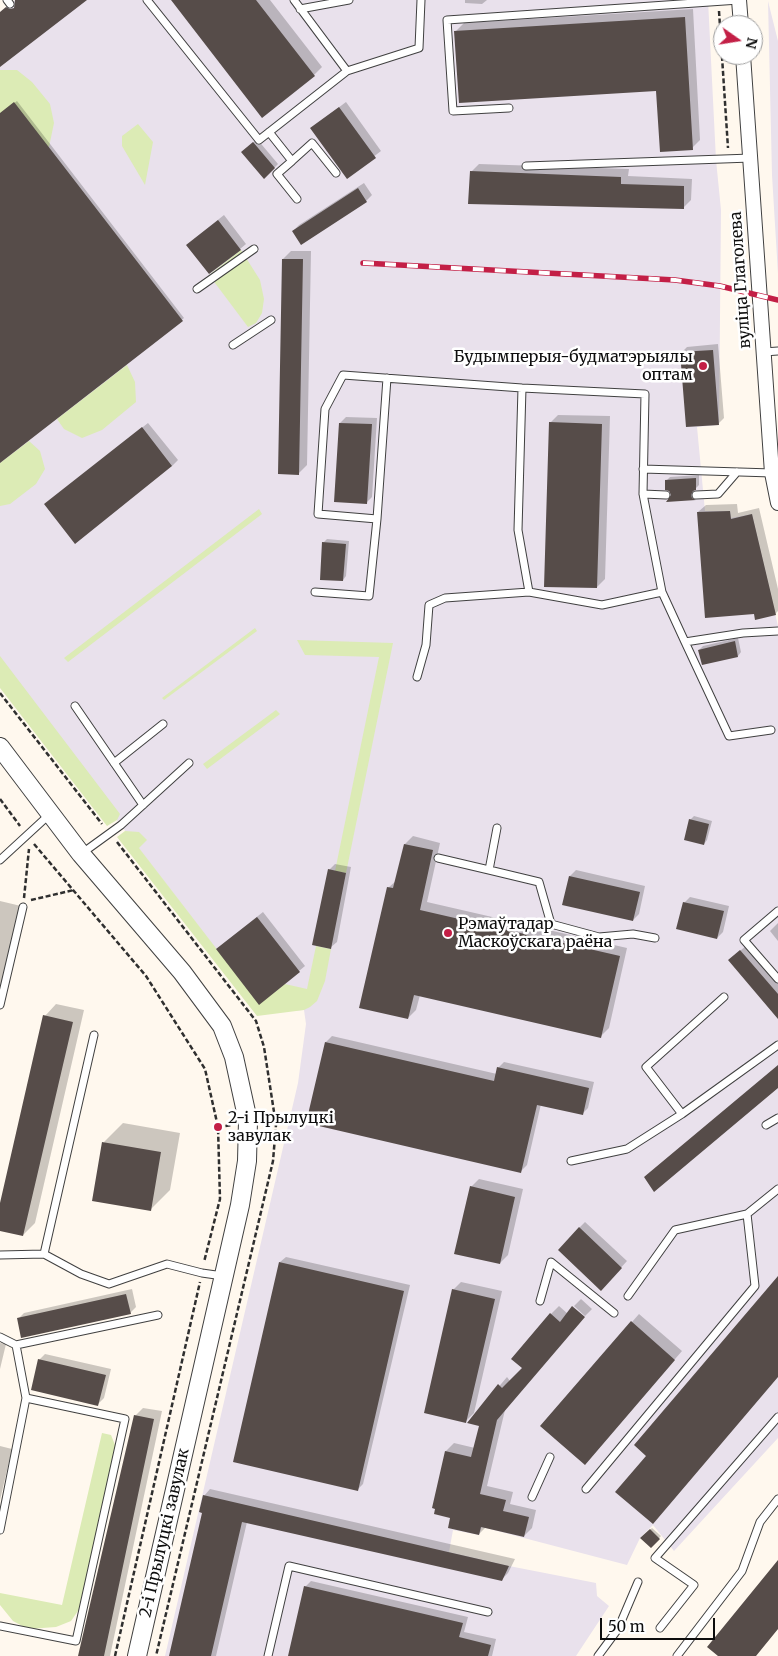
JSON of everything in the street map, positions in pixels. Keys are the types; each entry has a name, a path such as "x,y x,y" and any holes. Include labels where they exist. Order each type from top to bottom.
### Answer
{"street":[{"path":"739,0 740,15"},
{"name":"вуліца Глаголева","path":"744,65 764,352 773,430 772,473 778,503"},
{"name":"2-і Прылуцкі завулак","path":"0,747 81,854 182,972 222,1026 234,1057 248,1121 247,1161 240,1205 137,1656"}],"lane":[{"path":"148,0 259,140 348,71 419,48 421,0"},
{"path":"294,0 348,71"},
{"path":"300,9 349,0"},
{"path":"509,108 453,111 447,20 739,0"},
{"path":"269,132 292,161"},
{"path":"297,199 278,174 312,143 336,173"},
{"path":"526,166 750,158"},
{"path":"197,289 254,248"},
{"path":"233,345 271,320"},
{"path":"764,352 778,351"},
{"path":"377,519 318,514 325,409 343,375 522,388 645,394 643,494 662,592 729,736 771,730"},
{"path":"315,592 369,596 377,519 387,378"},
{"path":"522,388 518,530 528,592"},
{"path":"644,468 772,473"},
{"path":"696,495 718,494 737,472"},
{"path":"643,494 666,495"},
{"path":"417,677 426,645 430,605 445,598 528,592 602,605 662,592"},
{"path":"686,642 743,633 778,631"},
{"path":"75,706 143,805"},
{"path":"114,763 163,724"},
{"path":"81,854 121,825 189,763"},
{"path":"0,860 29,837 50,814"},
{"path":"488,870 497,828"},
{"path":"438,858 539,882 551,924 599,937 633,934 655,938"},
{"path":"0,1005 23,907"},
{"path":"778,910 744,940 778,979"},
{"path":"682,1114 646,1067 724,997"},
{"path":"44,1254 94,1035"},
{"path":"570,1161 626,1149 682,1114 778,1045"},
{"path":"766,1125 778,1118"},
{"path":"628,1296 676,1230 747,1214 778,1189"},
{"path":"586,1490 755,1286 747,1214"},
{"path":"0,1255 44,1254 81,1274 109,1284 167,1264 202,1273 224,1276"},
{"path":"540,1301 551,1262 614,1313"},
{"path":"0,1337 16,1345 158,1315"},
{"path":"0,1530 26,1398 16,1345"},
{"path":"0,1626 76,1641 125,1419 26,1398"},
{"path":"660,1628 694,1585 655,1558 778,1417"},
{"path":"532,1497 550,1457"},
{"path":"677,1656 742,1571 760,1522 778,1499"},
{"path":"268,1656 289,1566 488,1612"},
{"path":"598,1656 618,1628 638,1582"}],"path":[{"path":"718,2 729,159"},
{"path":"0,694 256,1021 264,1047 276,1125 273,1160 156,1656"},
{"path":"0,798 29,837 146,976 205,1069 218,1128 220,1199 115,1656"},
{"path":"29,837 24,901 74,890"}],"shaded area":[{"path":"15,0 708,0 716,160 721,210 719,425 697,427 705,511 730,511 731,518 752,514 778,626 778,1438 674,1551 653,1525 640,1538 627,1565 482,1527 479,1535 453,1530 449,1552 596,1583 597,1596 609,1606 576,1656 165,1656 298,1083 306,1024 304,1010 291,1011 216,949 0,668 0,12"},
{"path":"768,1 778,41 778,274 772,175"}],"green space":[{"path":"0,70 17,70 32,82 50,104 54,123 49,147 0,113"},
{"path":"138,124 153,142 145,185 122,146 122,136"},
{"path":"241,250 260,280 264,299 262,313 256,323 248,327 209,275"},
{"path":"127,365 135,382 136,402 102,430 82,438 64,429 57,419"},
{"path":"29,441 40,451 45,469 36,484 10,504 0,506 0,463"},
{"path":"259,509 262,514 68,662 64,658"},
{"path":"255,628 257,631 164,700 162,698"},
{"path":"297,640 393,643 346,873 335,871 379,657 305,655"},
{"path":"0,656 120,814 117,820 107,826 0,688"},
{"path":"276,710 280,714 207,769 203,764"},
{"path":"125,831 139,832 147,840 139,848 259,1004 285,984 307,989 316,946 331,949 325,981 317,1001 304,1010 257,1016 117,837"},
{"path":"102,1433 111,1435 117,1450 80,1608 71,1621 56,1627 28,1629 13,1621 0,1605 0,1593 62,1605"}],"building":[{"path":"15,0 87,0 0,67 0,12 6,7 14,8"},
{"path":"171,0 256,0 315,76 262,118"},
{"path":"685,17 693,150 660,152 656,91 459,103 454,31"},
{"path":"14,102 183,321 0,463 0,113"},
{"path":"339,107 376,158 347,179 310,128"},
{"path":"253,142 275,168 264,179 241,152"},
{"path":"470,171 621,177 621,184 684,186 684,209 468,204"},
{"path":"358,188 367,202 301,245 292,231"},
{"path":"218,220 241,250 209,274 186,245"},
{"path":"282,259 303,259 299,475 278,474"},
{"path":"713,350 719,425 686,427 680,352"},
{"path":"549,422 602,424 597,588 544,587"},
{"path":"339,423 372,424 367,504 334,502"},
{"path":"142,427 172,466 75,544 44,504"},
{"path":"696,478 696,490 691,495 696,500 666,502 671,495 669,491 665,490 665,480"},
{"path":"730,511 731,519 752,514 776,615 755,620 754,614 705,618 697,512"},
{"path":"322,542 346,544 343,581 320,580"},
{"path":"735,641 738,657 702,665 698,650"},
{"path":"689,819 709,824 704,845 684,840"},
{"name":"Рэмаўтадар Маскоўскага раёна","path":"404,844 433,850 420,910 620,956 601,1038 414,995 408,1019 359,1008 387,887 393,888"},
{"path":"328,869 346,873 331,949 312,945"},
{"path":"569,876 640,892 633,921 562,905"},
{"path":"683,902 724,911 717,939 676,929"},
{"path":"257,917 300,972 259,1005 216,949"},
{"path":"740,950 778,994 778,1019 728,960"},
{"path":"43,1015 73,1022 23,1236 0,1231 0,1203"},
{"path":"325,1042 494,1081 497,1067 589,1088 583,1115 537,1105 521,1173 306,1123"},
{"path":"778,1065 778,1088 654,1192 644,1177"},
{"path":"102,1142 161,1152 151,1211 92,1201"},
{"path":"470,1186 515,1197 500,1264 454,1254"},
{"path":"579,1227 622,1268 601,1291 558,1250"},
{"path":"279,1262 404,1291 358,1491 233,1462"},
{"path":"778,1276 778,1377 653,1524 615,1492 646,1456 634,1445"},
{"path":"452,1289 495,1299 466,1423 424,1413"},
{"path":"126,1294 131,1314 21,1338 17,1318"},
{"path":"572,1306 585,1317 497,1420 480,1494 506,1500 503,1511 529,1517 524,1537 481,1527 479,1535 448,1528 450,1518 434,1514 435,1509 432,1508 445,1451 471,1457 479,1426 467,1423 498,1384 502,1388 522,1368 511,1359 550,1313 560,1322"},
{"path":"631,1321 675,1360 585,1465 540,1426"},
{"path":"38,1359 106,1375 98,1406 31,1390"},
{"path":"134,1415 154,1419 104,1656 78,1656"},
{"path":"203,1495 509,1566 502,1581 242,1522 211,1656 169,1656 202,1513 199,1512"},
{"path":"650,1529 660,1539 651,1548 640,1538"},
{"path":"778,1560 778,1629 756,1656 718,1656 707,1647"},
{"path":"304,1586 463,1623 459,1637 491,1645 488,1656 288,1656"}],"railway":[{"path":"363,263 675,280 720,286 778,300"}],"place":[{"name":"Будымперыя-будматэрыялы оптам","path":"703,366"},
{"name":"Рэмаўтадар Маскоўскага раёна","path":"448,933"},
{"name":"2-і Прылуцкі завулак","path":"218,1127"}]}
